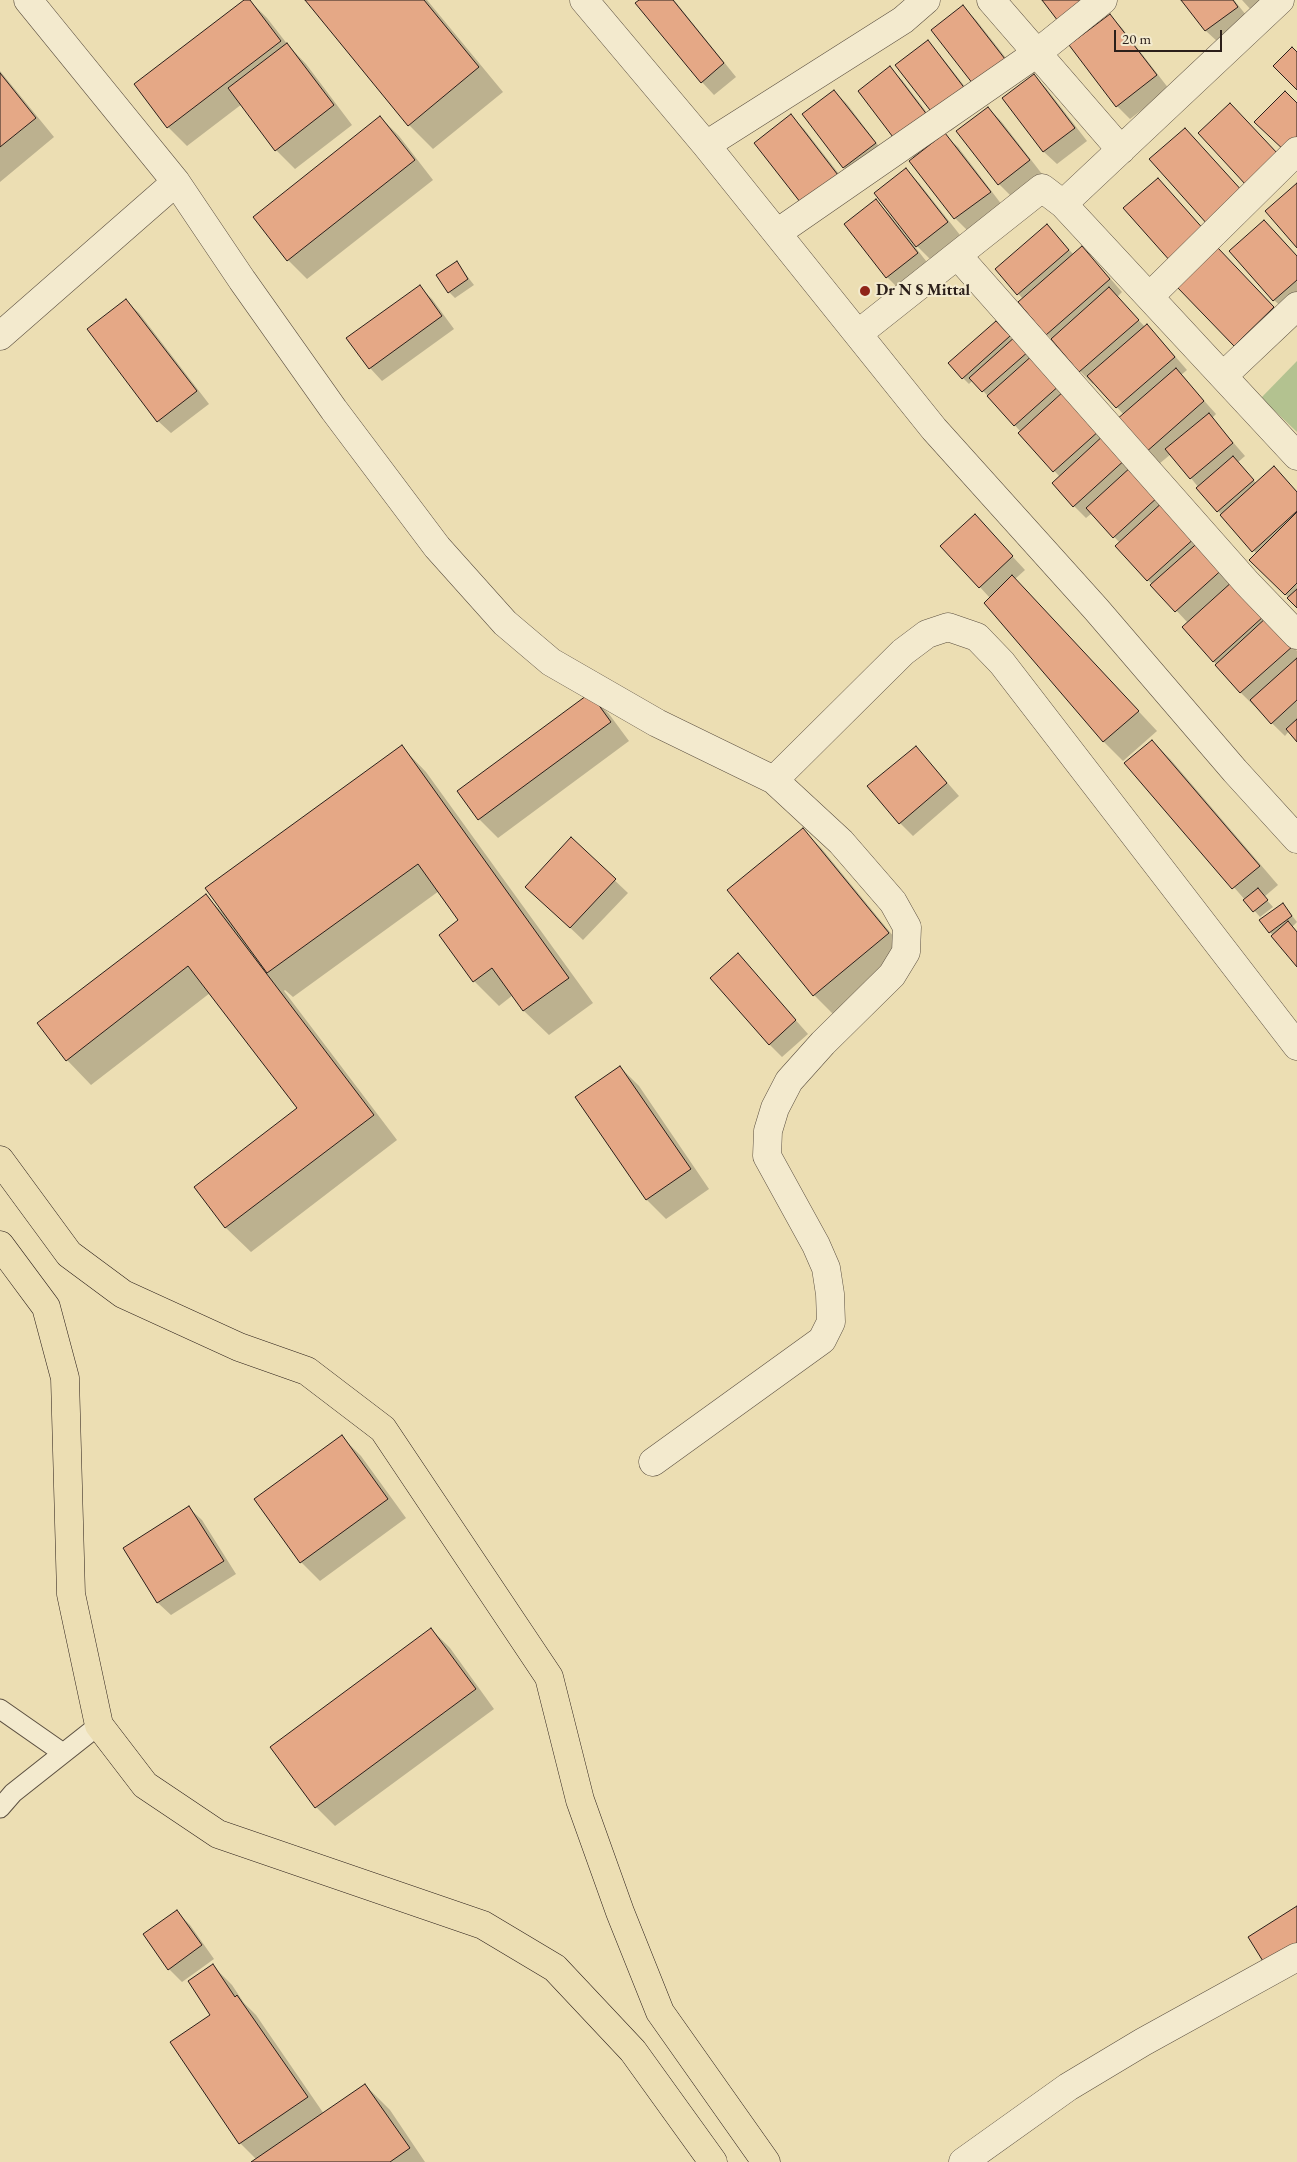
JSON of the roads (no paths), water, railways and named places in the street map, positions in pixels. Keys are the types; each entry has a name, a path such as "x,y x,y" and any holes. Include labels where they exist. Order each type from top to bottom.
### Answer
{"main road":[{"path":"0,1160 69,1254 124,1294 239,1347 307,1371 383,1429 549,1677 580,1800 620,1912 660,2012 766,2162"},
{"path":"0,1245 46,1307 66,1378 71,1594 99,1725 145,1785 218,1834 483,1925 555,1968 633,2051 713,2162"}],"street":[{"path":"28,0 176,182 242,280 334,410 437,547 505,623 551,662 657,723 774,780 841,842 893,902 907,928 906,952 892,975 823,1043 789,1081 775,1108 768,1131 767,1156 816,1245 826,1268 832,1322 822,1340 653,1462"},
{"path":"584,0 706,145 859,333 934,429 1096,609 1235,771 1297,839"},
{"path":"706,145 903,20 926,0"},
{"path":"991,0 1121,150"},
{"path":"777,233 1037,53 1103,0"},
{"path":"1063,204 1280,0"},
{"path":"1150,296 1297,151"},
{"path":"0,336 176,182"},
{"path":"859,333 1042,188 1063,204 1224,375 1297,456"},
{"path":"958,256 1247,583 1297,634"},
{"path":"1224,375 1297,306"},
{"path":"774,780 903,652 927,634 948,627 977,637 1002,663 1297,1046"},
{"path":"963,2162 1068,2087 1143,2042 1297,1957"}],"lane":[{"path":"0,1709 63,1753"},
{"path":"0,1808 13,1792 99,1725"}],"place":[{"name":"Dr N S Mittal","path":"865,291"}]}
